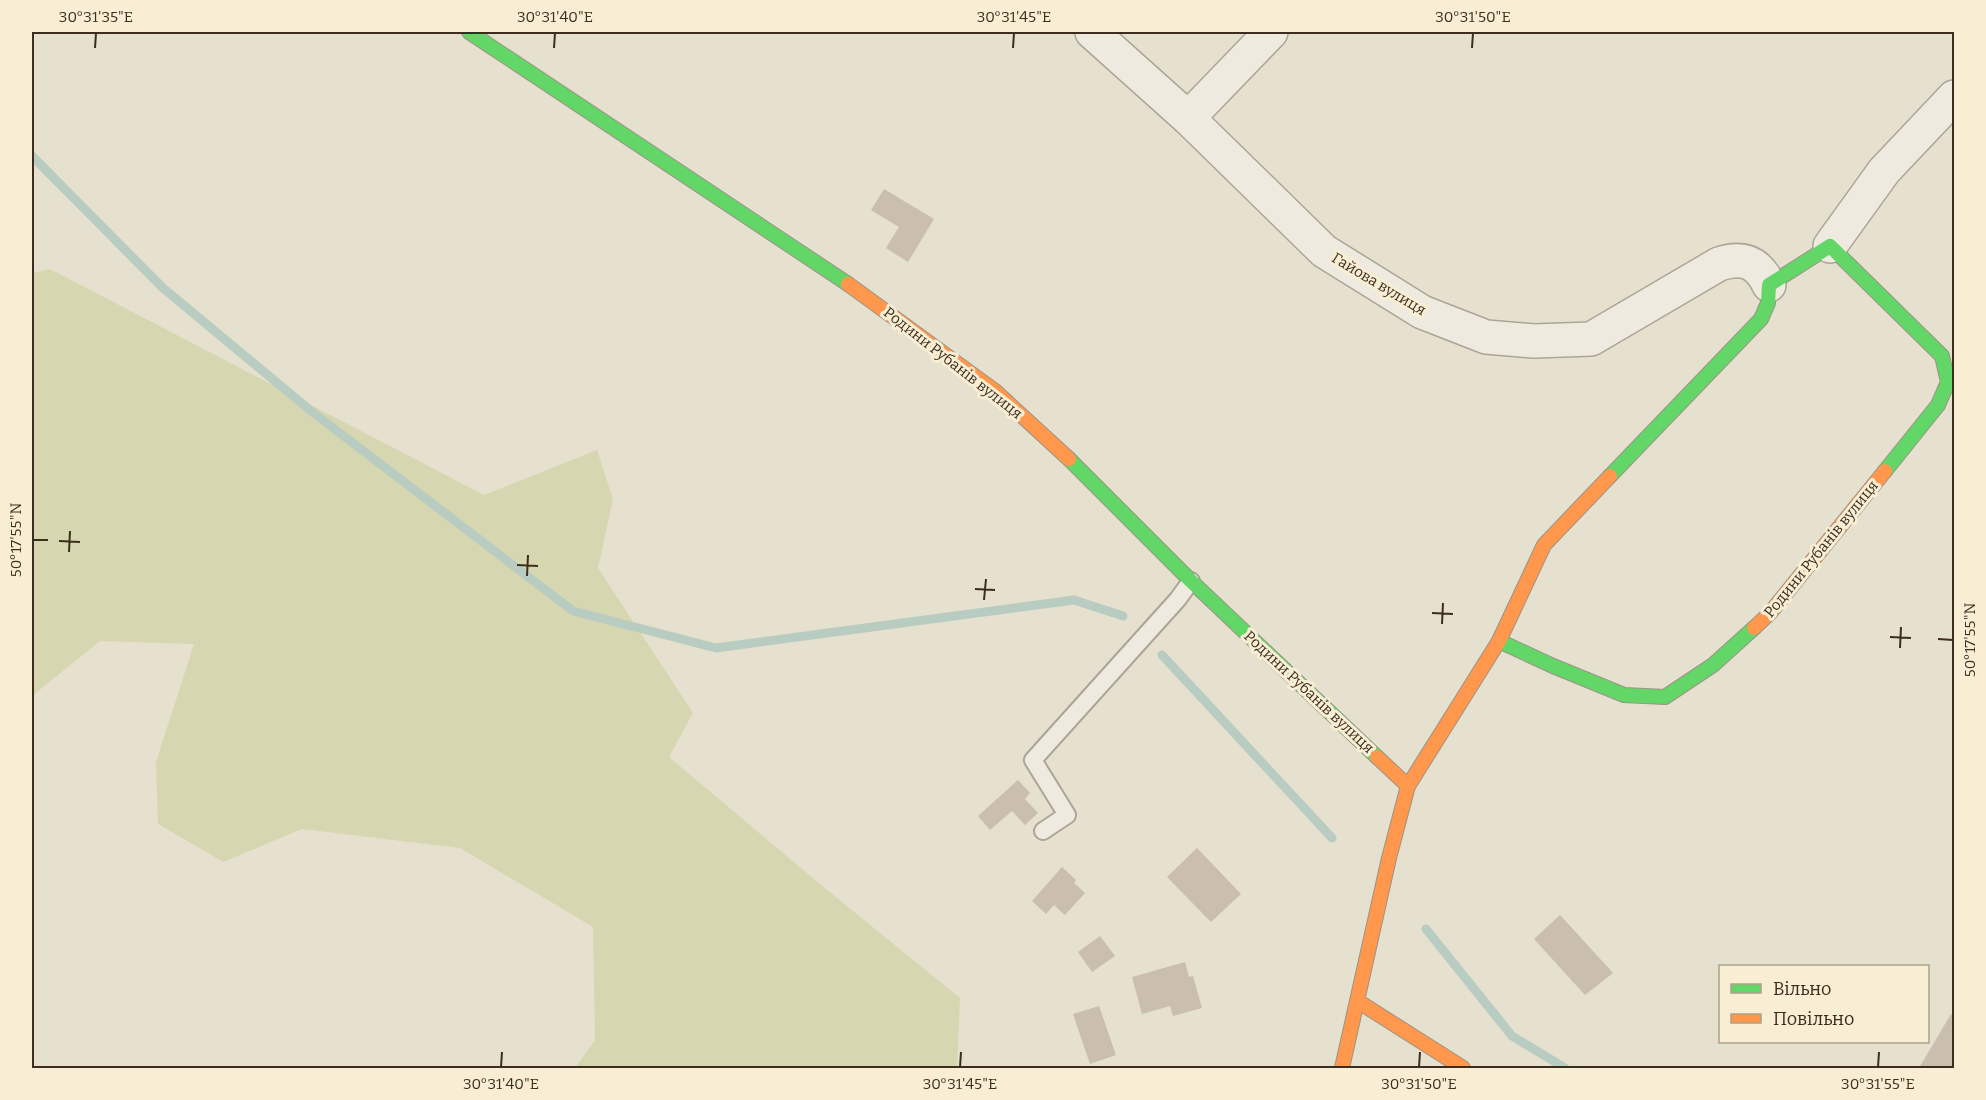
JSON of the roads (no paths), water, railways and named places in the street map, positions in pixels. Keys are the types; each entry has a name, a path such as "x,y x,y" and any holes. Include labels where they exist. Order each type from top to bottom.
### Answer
{"street":[{"name":"Родини Рубанів вулиця","path":"469,32 870,299 995,391 1058,448 1191,581 1408,786"},
{"name":"Гайова вулиця","path":"1092,32 1188,118 1324,251 1422,312 1486,337 1534,341 1591,339 1719,264 1732,260 1744,260 1755,266 1764,274 1769,285"},
{"path":"1188,118 1271,32"},
{"path":"1342,1068 1359,1002 1389,858 1408,786 1499,641 1544,545 1761,318 1767,309 1770,297 1769,285 1830,246 1884,171 1954,97"},
{"name":"Родини Рубанів вулиця","path":"1499,641 1624,695 1665,697 1713,665 1770,613 1938,405 1948,382 1942,356 1830,246"},
{"path":"1359,1002 1463,1068"}],"lane":[{"path":"1042,831 1066,815 1033,760 1178,599 1191,581"}],"waterway":[{"path":"32,156 163,288 311,411 573,611 716,648 1074,600 1123,616"},
{"path":"1162,655 1332,838"},
{"path":"1426,929 1512,1036 1565,1068"}]}
